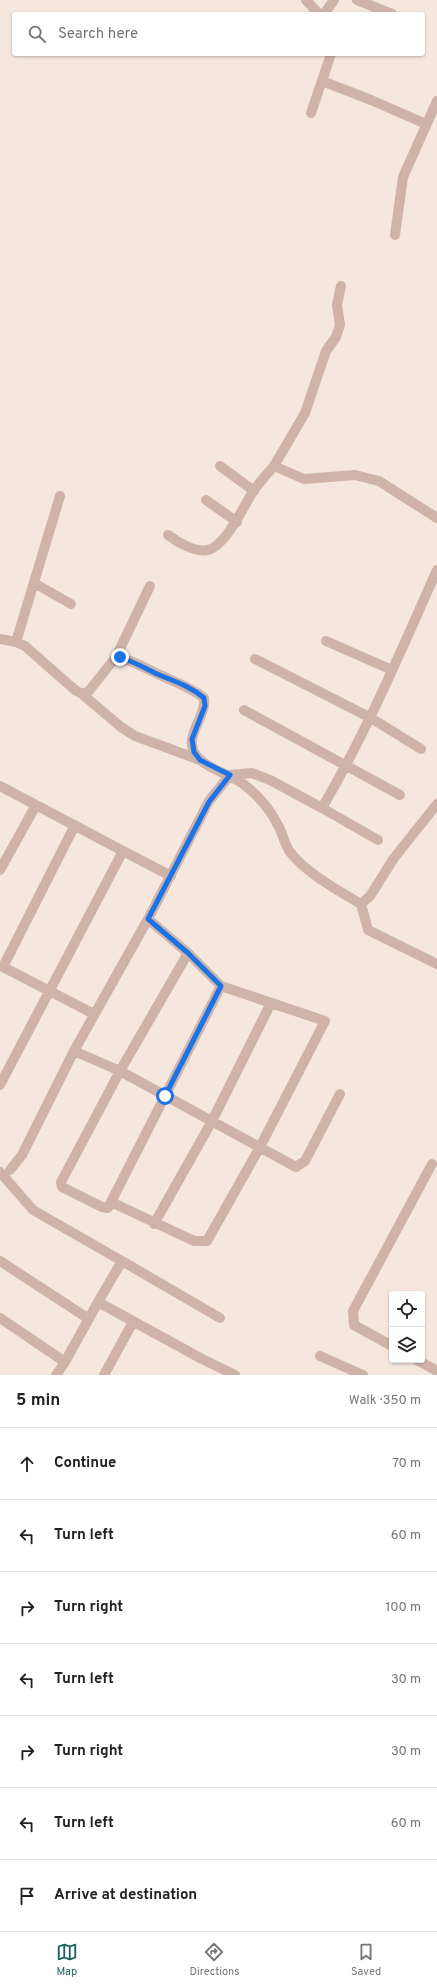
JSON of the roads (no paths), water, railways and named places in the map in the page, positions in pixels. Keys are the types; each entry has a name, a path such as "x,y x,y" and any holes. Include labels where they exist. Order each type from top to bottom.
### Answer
{"street":[{"path":"306,0 317,12"},
{"path":"325,12 334,0"},
{"path":"358,0 387,12"},
{"path":"312,112 330,56"},
{"path":"322,81 426,124"},
{"path":"395,234 403,177 437,101"},
{"path":"168,535 182,545 206,551 215,548 237,522 254,491 274,466 305,413 326,351 336,337 340,325 337,305 341,286"},
{"path":"220,466 254,491"},
{"path":"274,466 304,479 355,474 379,481 437,518"},
{"path":"16,642 60,496"},
{"path":"206,500 237,522"},
{"path":"322,808 347,766 371,718 437,570"},
{"path":"34,583 71,604"},
{"path":"82,694 88,692 116,657 150,586"},
{"path":"0,639 16,642 25,646 75,690 82,694 121,727 136,736 200,760 230,775 246,786 267,806 279,826 290,852 320,879 361,904 368,930 437,964"},
{"path":"326,641 392,670"},
{"path":"116,657 137,663 153,672 192,688 204,698 205,706 192,739 194,752 200,760"},
{"path":"255,658 371,718 421,749"},
{"path":"244,710 400,795"},
{"path":"220,1318 33,1210 5,1171 22,1155 74,1051 148,919 209,802 230,775 252,773 270,780 378,840"},
{"path":"0,786 171,876"},
{"path":"361,904 370,896 394,858 437,804"},
{"path":"0,870 36,805"},
{"path":"75,825 1,968 94,1014"},
{"path":"0,1085 48,990 123,851"},
{"path":"111,1202 154,1224 194,1241 207,1241 260,1147 325,1021 221,986 188,953 148,919"},
{"path":"188,953 120,1072 61,1182 62,1187 102,1207 108,1208 221,986"},
{"path":"154,1224 212,1121 271,1002"},
{"path":"74,1051 120,1072 296,1167 305,1161 340,1094"},
{"path":"389,1344 354,1325 353,1311 432,1164"},
{"path":"0,1261 89,1319"},
{"path":"56,1375 65,1362 122,1261"},
{"path":"98,1302 235,1375"},
{"path":"0,1318 65,1362"},
{"path":"104,1375 133,1322"},
{"path":"320,1356 363,1375"},
{"path":"422,1363 437,1371"}]}
